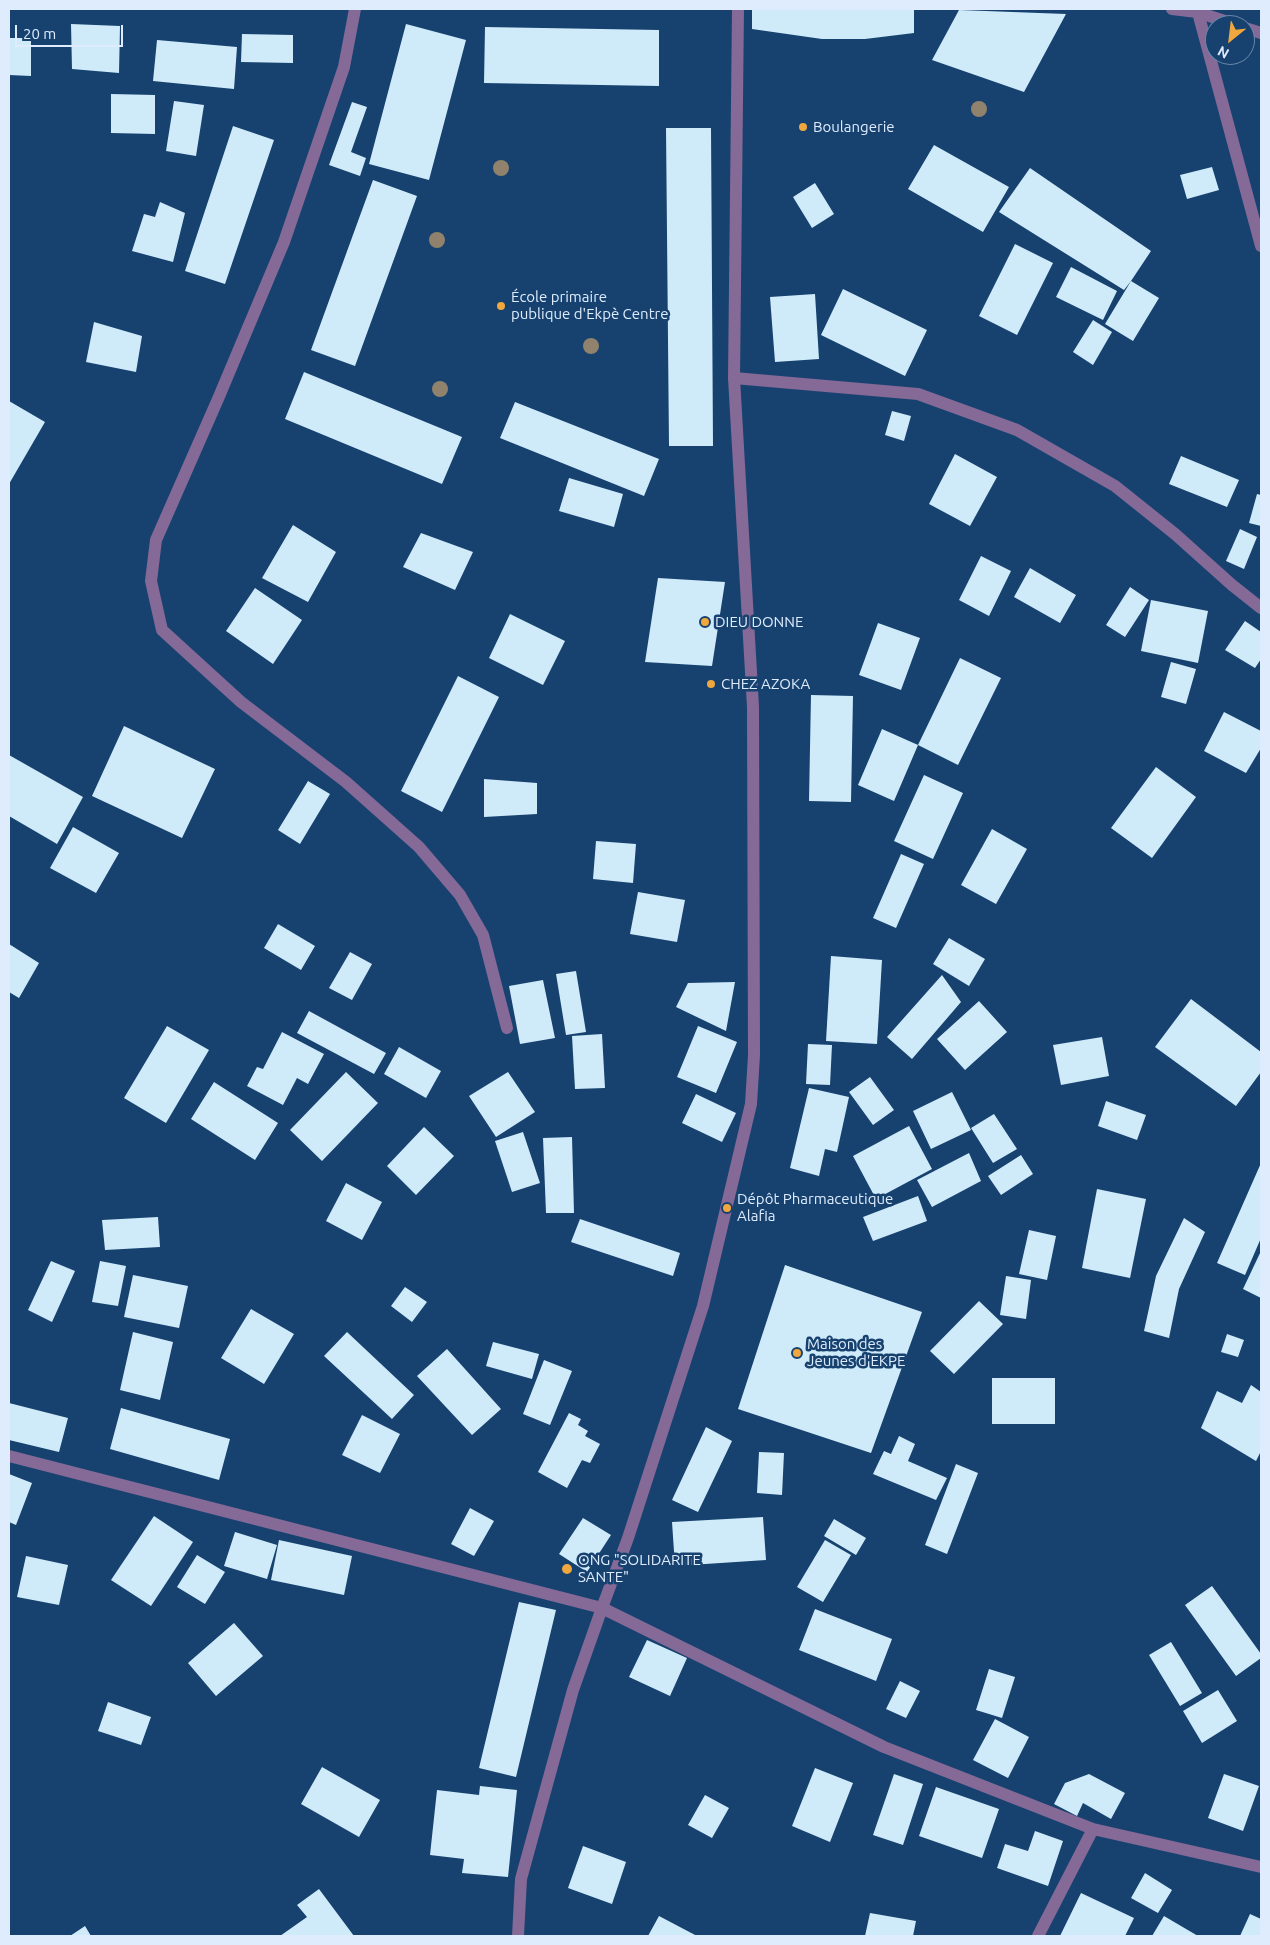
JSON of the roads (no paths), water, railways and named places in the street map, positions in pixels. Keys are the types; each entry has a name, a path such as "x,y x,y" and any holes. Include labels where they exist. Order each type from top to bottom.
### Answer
{"street":[{"path":"355,9 344,67 288,232 222,391 156,540 151,581 162,630 241,702 346,782 418,847 460,895 483,935 507,1028"},
{"path":"518,1936 521,1879 573,1690 628,1538 704,1306 751,1104 754,1055 753,707 734,378 738,9"},
{"path":"1172,9 1197,10 1210,15"},
{"path":"1197,10 1261,246"},
{"path":"734,378 918,394 1017,430 1115,486 1261,608"},
{"path":"9,1456 602,1608 884,1747 1093,1829 1261,1867"},
{"path":"1038,1936 1093,1829"}],"place":[{"name":"Boulangerie","path":"803,127"},
{"name":"École primaire publique d'Ekpè Centre","path":"501,306"},
{"name":"DIEU DONNE","path":"705,622"},
{"name":"CHEZ AZOKA","path":"711,684"},
{"name":"Dépôt Pharmaceutique Alafia","path":"727,1208"},
{"name":"Maison des Jeunes d'EKPE","path":"797,1353"},
{"name":"ONG \"SOLIDARITE SANTE\"","path":"567,1569"}]}
